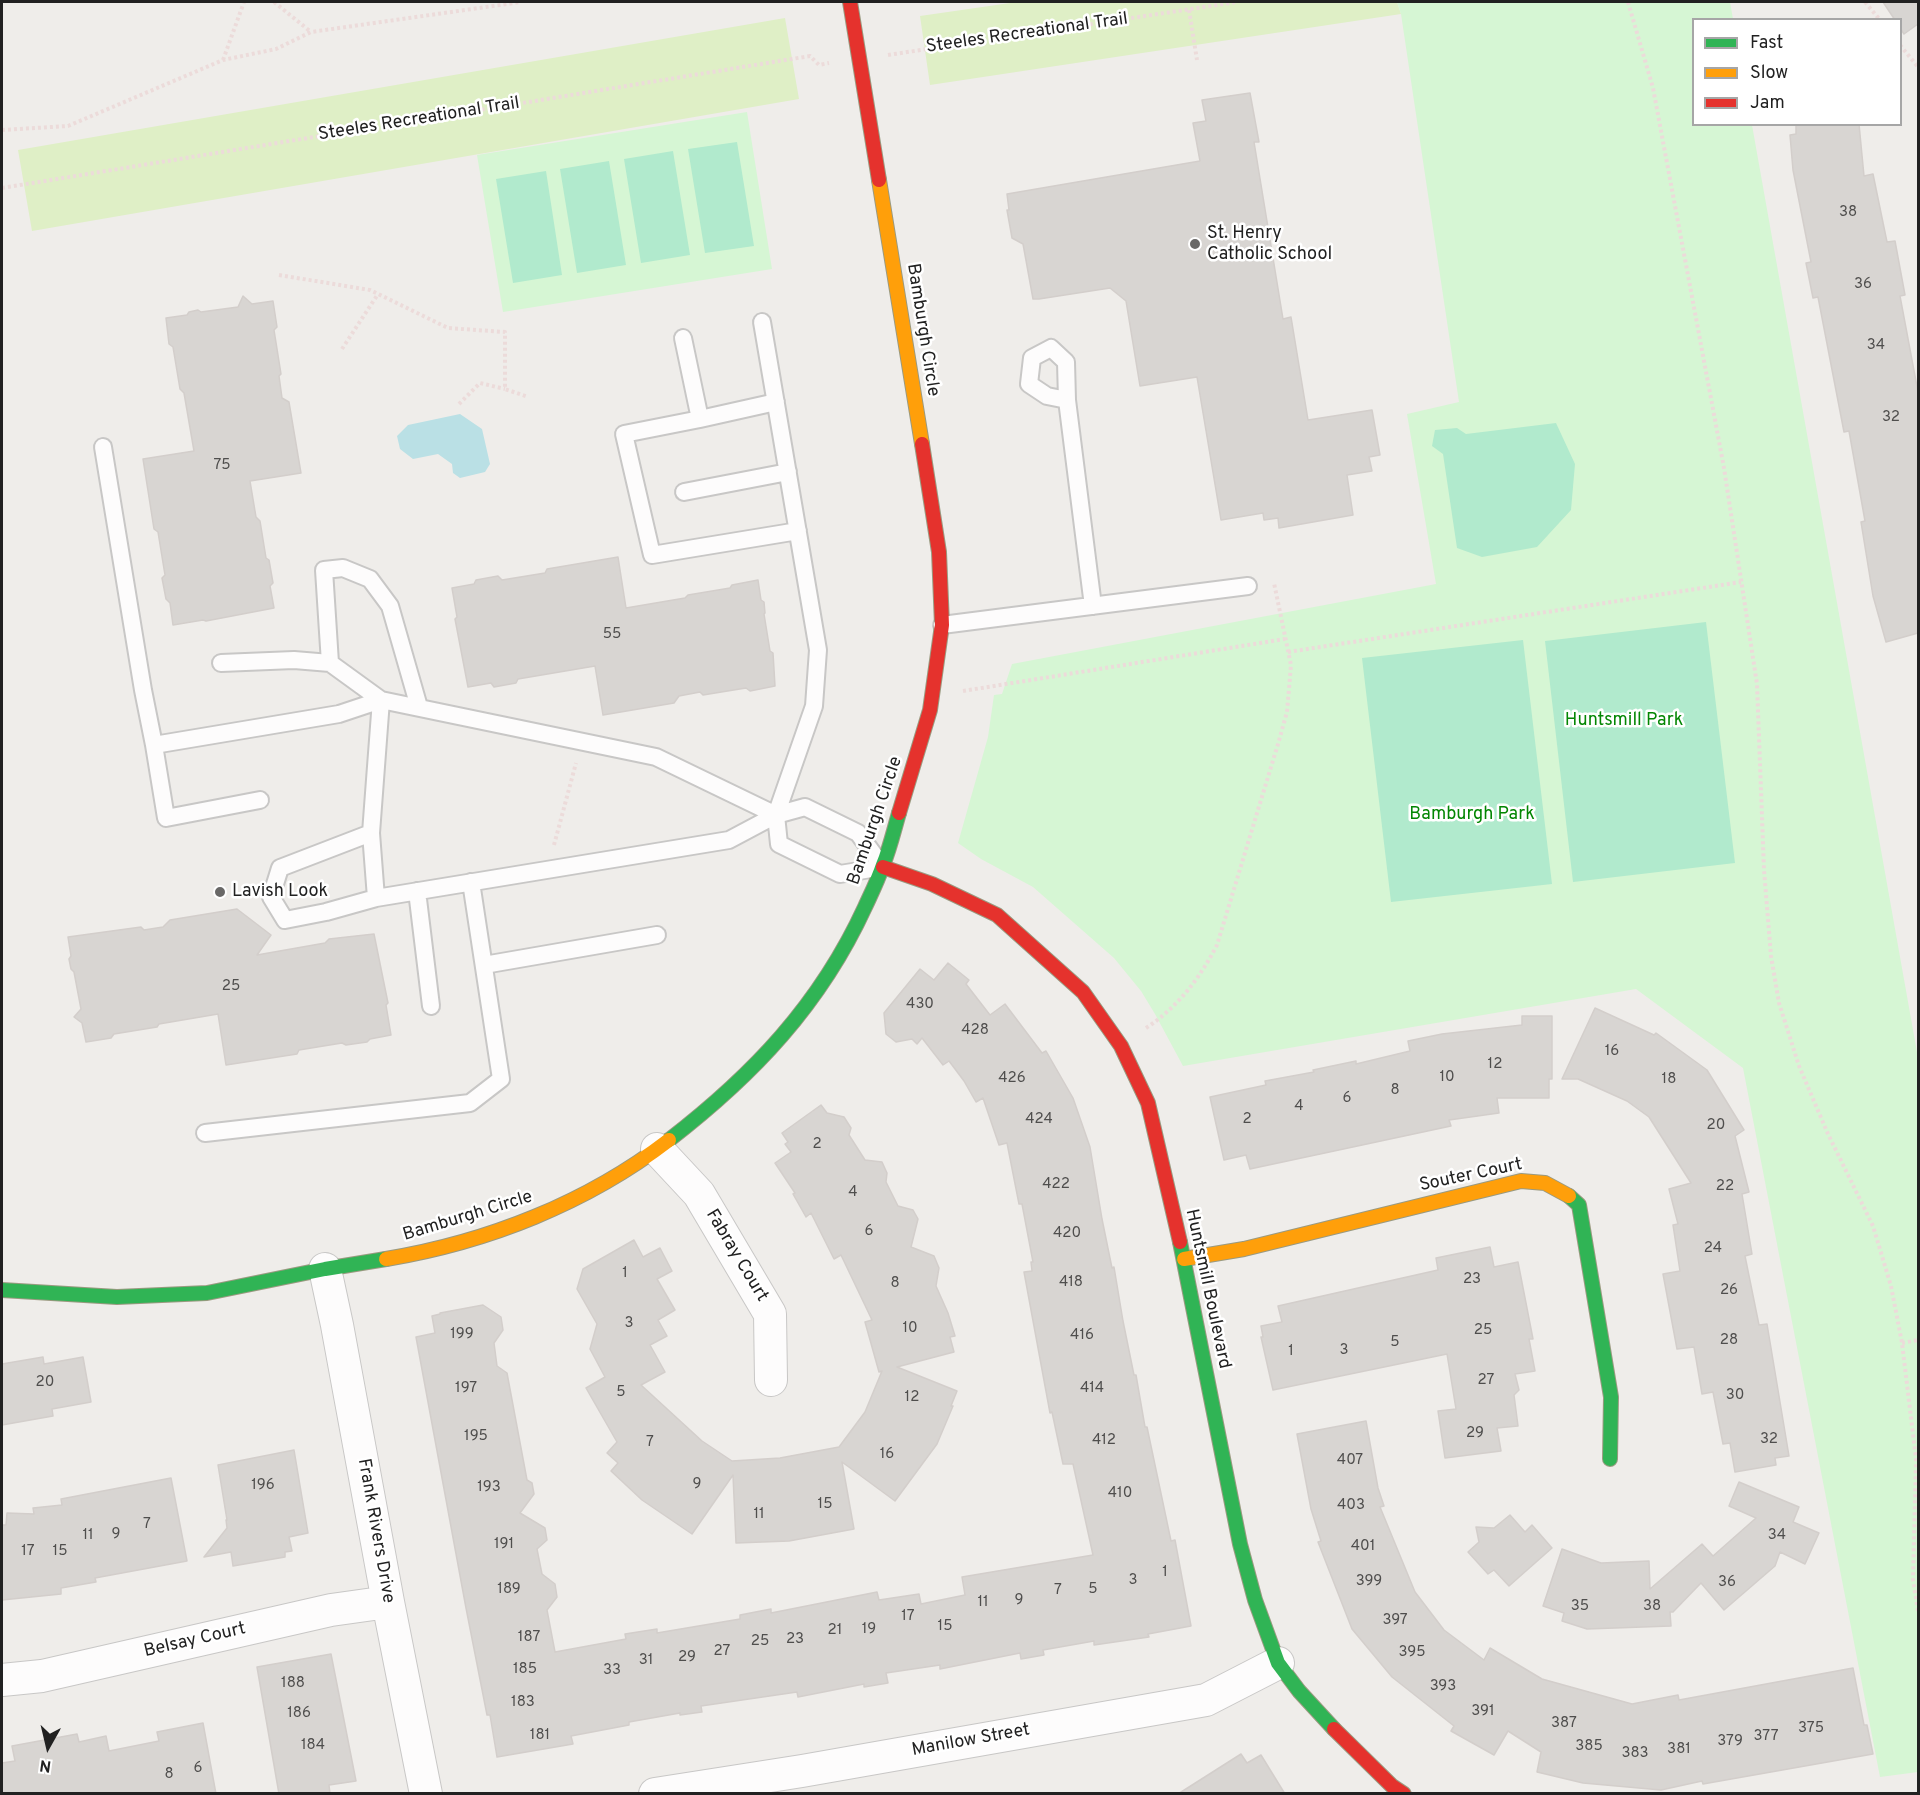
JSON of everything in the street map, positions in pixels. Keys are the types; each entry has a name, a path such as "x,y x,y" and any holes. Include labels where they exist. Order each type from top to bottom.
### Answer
{"street":[{"name":"Bamburgh Circle","path":"2,1290 117,1297 207,1293 325,1269 428,1252 522,1223 585,1194 657,1149 704,1113 761,1060 794,1023 831,972 850,939 883,867 930,710 942,626 939,552 850,2"},
{"name":"Huntsmill Boulevard","path":"883,867 932,884 997,915 1083,992 1121,1046 1148,1103 1184,1259 1240,1544 1255,1600 1278,1663 1299,1692 1352,1748 1392,1786 1404,1794"},
{"name":"Fabray Court","path":"657,1149 699,1194 770,1314 771,1380"},
{"name":"Souter Court","path":"1184,1259 1244,1249 1521,1181 1533,1180 1557,1187 1579,1205 1611,1397 1610,1459"},
{"name":"Frank Rivers Drive","path":"325,1269 338,1325 388,1602 426,1794"},
{"name":"Belsay Court","path":"2,1680 42,1676 332,1610 388,1602"},
{"name":"Manilow Street","path":"655,1794 804,1782 1206,1700 1278,1663"}],"lane":[{"path":"371,833 280,868 271,897 285,920 326,912 376,898 729,840 776,815 805,807 858,832 883,867 840,874 779,844 776,815 814,706 818,650 762,322"},
{"path":"683,338 700,419"},
{"path":"1067,400 1093,606"},
{"path":"776,402 624,434 652,555 798,531"},
{"path":"103,447 166,818 260,800"},
{"path":"684,492 788,472"},
{"path":"330,663 324,570 343,568 370,579 390,606 419,708"},
{"path":"942,626 1248,586"},
{"path":"221,663 294,660 330,663 381,700 656,757 776,815"},
{"path":"154,745 339,714 381,700"},
{"path":"376,898 371,833 381,700"},
{"path":"205,1132 470,1103 501,1079 471,882"},
{"path":"417,891 431,1006"},
{"path":"484,965 657,935"}],"path":[{"path":"223,60 244,2"},
{"path":"274,2 310,32"},
{"path":"2,130 68,126 223,60 276,49 310,32 521,2"},
{"name":"Steeles Recreational Trail","path":"887,55 1238,2"},
{"path":"1628,2 1653,88 1724,468 1756,684 1765,881 1771,956 1779,1003 1799,1066 1828,1134 1873,1226 1891,1286 1902,1343 1916,1459 1912,1580 1918,1611"},
{"path":"1865,2 1878,18"},
{"path":"1189,10 1197,60"},
{"path":"1902,47 1918,67"},
{"name":"Steeles Recreational Trail","path":"2,188 810,56 819,65 833,63"},
{"path":"279,275 370,290 448,328 505,332 505,389"},
{"path":"342,349 378,294"},
{"path":"459,404 480,383 528,397"},
{"path":"1288,652 1741,582"},
{"path":"1121,1046 1153,1024 1182,999 1217,945 1287,712 1290,676 1288,652 1274,584"},
{"path":"987,686 1285,639"},
{"path":"548,869 582,741"},
{"path":"1902,1343 1918,1340"}],"green space":[{"path":"1017,2 1397,2 1401,14 930,85 920,16"},
{"name":"Huntsmill Park","path":"1397,2 1730,2 1733,18 1692,18 1692,126 1752,126 1918,1058 1918,1772 1880,1777 1743,1068 1636,989 1183,1066 1141,991 1114,958 1033,887 981,859 958,843 988,737 994,695 1002,694 1012,664 1436,584 1407,414 1459,402 1401,14"},
{"path":"785,18 799,99 32,231 18,150"},
{"path":"747,112 772,269 503,312 477,155"},
{"path":"737,142 754,246 705,253 688,149"},
{"path":"673,151 690,255 641,263 624,159"},
{"path":"609,161 626,265 577,273 560,169"},
{"path":"546,171 562,275 513,283 496,179"},
{"path":"1556,423 1575,464 1571,510 1537,547 1482,557 1457,548 1443,454 1432,446 1435,430 1457,428 1466,434"},
{"path":"1706,622 1735,863 1573,882 1545,641"},
{"name":"Bamburgh Park","path":"1523,640 1552,884 1391,902 1362,658"}],"water":[{"path":"460,414 482,429 490,464 485,472 460,478 453,473 452,464 438,454 413,459 400,449 397,436 408,425"}],"building":[{"path":"1883,2 1918,2 1918,24 1904,34 1902,18 1894,18"},
{"path":"1250,93 1259,142 1254,142 1283,319 1291,317 1308,420 1372,410 1380,455 1369,457 1372,471 1347,475 1353,515 1279,528 1278,518 1264,520 1263,513 1221,520 1197,377 1140,386 1126,301 1110,288 1033,299 1023,244 1012,238 1007,210 1009,210 1007,194 1200,161 1193,123 1206,121 1202,100"},
{"path":"1796,126 1859,126 1864,176 1873,174 1887,242 1895,241 1905,295 1900,296 1918,392 1918,633 1886,642 1873,596 1861,522 1865,521 1849,431 1844,432 1818,297 1813,298 1806,263 1811,262 1793,170 1790,135 1796,134"},
{"path":"243,296 252,304 273,301 282,398 289,402 301,473 250,481 256,517 260,521 266,558 269,560 274,608 173,625 170,603 166,599 162,578 165,575 158,532 154,529 143,459 194,451 184,393 180,389 173,347 169,344 166,318 187,315 189,312 198,310 201,312 238,307"},
{"path":"618,557 626,608 685,598 688,595 730,588 732,585 758,580 761,600 764,602 770,651 773,653 775,686 750,691 746,688 703,695 700,692 679,696 674,703 603,715 595,666 518,679 516,683 494,687 491,683 468,687 455,619 457,617 452,588 474,584 476,580 498,576 502,580 545,573 547,569"},
{"path":"237,909 271,935 257,955 325,943 329,939 374,934 388,1003 386,1005 391,1035 370,1039 367,1042 346,1045 342,1043 299,1050 297,1054 226,1065 218,1014 159,1024 157,1027 114,1034 111,1038 86,1042 82,1023 74,1017 81,1009 74,972 69,959 71,956 68,937 141,927 144,930 163,927 170,920"},
{"path":"948,963 969,980 966,984 990,1015 1005,1004 1042,1053 1046,1051 1073,1098 1090,1147 1102,1219 1112,1268 1114,1267 1134,1375 1136,1375 1145,1427 1147,1427 1171,1541 1175,1540 1191,1626 1148,1634 1149,1637 1094,1645 1094,1641 1043,1650 1044,1655 1021,1659 1020,1653 940,1669 940,1665 886,1673 888,1683 864,1687 864,1684 798,1697 797,1692 701,1706 702,1712 680,1715 680,1713 629,1722 629,1725 571,1736 573,1744 497,1757 466,1608 416,1337 435,1333 432,1316 440,1313 483,1305 501,1317 503,1330 494,1343 497,1366 507,1373 527,1480 532,1483 534,1494 520,1513 545,1528 547,1540 537,1549 542,1574 555,1584 557,1597 547,1610 555,1652 626,1639 625,1634 657,1629 657,1633 740,1619 740,1615 771,1609 771,1613 877,1592 879,1600 919,1594 921,1604 965,1595 962,1577 1093,1555 1073,1464 1063,1464 1052,1412 1050,1413 1024,1272 1032,1271 1031,1262 1033,1262 1007,1143 999,1145 983,1098 976,1102 949,1061 943,1065 922,1038 917,1044 912,1039 896,1042 886,1034 884,1013 920,969 934,980"},
{"path":"1595,1008 1654,1035 1656,1033 1707,1070 1744,1130 1735,1136 1749,1192 1742,1194 1752,1254 1745,1256 1759,1325 1767,1324 1789,1456 1775,1458 1776,1465 1735,1472 1730,1443 1723,1444 1713,1392 1702,1394 1694,1347 1677,1349 1663,1274 1680,1271 1673,1225 1678,1224 1669,1189 1691,1183 1649,1117 1627,1101 1578,1079 1562,1079"},
{"path":"1522,1016 1552,1016 1552,1079 1549,1079 1549,1098 1497,1098 1499,1113 1449,1120 1451,1126 1250,1169 1246,1155 1224,1160 1210,1097 1266,1085 1265,1081 1410,1051 1408,1041 1442,1034 1522,1025"},
{"path":"821,1105 827,1113 844,1117 851,1128 849,1135 865,1160 882,1162 887,1173 886,1182 898,1206 913,1210 918,1219 911,1247 934,1256 939,1268 936,1286 955,1336 950,1337 954,1352 897,1367 957,1391 951,1406 953,1406 937,1444 895,1501 842,1462 854,1529 789,1541 736,1543 733,1475 692,1534 642,1500 611,1471 618,1463 607,1453 617,1442 586,1388 605,1377 590,1349 597,1324 577,1289 583,1269 634,1240 643,1257 660,1248 672,1271 657,1279 675,1310 658,1320 667,1336 650,1345 665,1372 641,1385 702,1441 732,1461 780,1458 839,1447 865,1412 882,1371 879,1372 865,1322 872,1320 841,1255 834,1259 811,1213 806,1217 793,1194 795,1193 775,1163 791,1152 785,1144 788,1142 782,1133"},
{"path":"1490,1247 1494,1267 1518,1262 1533,1339 1529,1339 1535,1371 1515,1374 1519,1390 1514,1395 1518,1426 1497,1428 1501,1451 1445,1458 1438,1411 1456,1409 1447,1354 1273,1390 1261,1337 1263,1337 1261,1326 1282,1322 1278,1306 1438,1270 1436,1258"},
{"path":"43,1357 44,1364 83,1357 91,1402 52,1409 53,1416 2,1425 2,1364"},
{"path":"1366,1421 1378,1488 1384,1506 1380,1507 1415,1592 1444,1630 1484,1660 1490,1648 1542,1679 1632,1704 1678,1695 1679,1700 1853,1668 1864,1725 1867,1725 1873,1754 1703,1784 1702,1781 1661,1790 1583,1783 1537,1772 1541,1752 1508,1731 1494,1755 1451,1731 1454,1726 1392,1677 1352,1629 1318,1542 1321,1541 1311,1509 1297,1434"},
{"path":"294,1450 308,1533 289,1537 292,1551 285,1552 285,1557 233,1566 231,1552 204,1557 227,1528 218,1465"},
{"path":"171,1478 187,1561 95,1578 96,1582 61,1588 61,1594 2,1600 2,1525 6,1525 7,1513 34,1514 33,1508 62,1505 61,1499"},
{"path":"1739,1482 1799,1507 1793,1522 1819,1533 1805,1564 1780,1552 1775,1566 1724,1610 1701,1583 1673,1612 1670,1612 1671,1626 1587,1629 1562,1621 1564,1613 1543,1606 1562,1549 1601,1563 1649,1561 1650,1589 1702,1544 1713,1556 1756,1518 1729,1506"},
{"path":"1510,1515 1525,1532 1532,1525 1552,1548 1509,1586 1494,1570 1488,1574 1468,1552 1479,1542 1476,1527 1494,1528"},
{"path":"331,1654 356,1781 329,1785 330,1794 279,1794 257,1667"},
{"path":"203,1723 216,1794 2,1794 2,1763 15,1761 12,1746 77,1734 79,1742 106,1736 109,1751 159,1741 157,1732"},
{"path":"1241,1754 1247,1763 1261,1755 1285,1794 1178,1794"}],"traffic: fast":[{"path":"669,1140 729,1090 756,1064 782,1036 827,976 847,942 874,887 888,852 899,813"},
{"path":"1569,1196 1579,1205 1611,1397 1610,1459"},
{"path":"1180,1242 1240,1544 1255,1600 1278,1663 1299,1691 1334,1729"},
{"path":"2,1290 117,1297 207,1293 386,1259"}],"traffic: slow":[{"path":"879,180 922,444"},
{"path":"386,1259 462,1242 535,1217 605,1183 669,1140"},
{"path":"1184,1259 1244,1249 1521,1181 1545,1183 1569,1196"}],"traffic: jam":[{"path":"850,2 879,180"},
{"path":"899,813 930,710 942,625 939,552 922,444"},
{"path":"883,867 932,884 997,915 1083,992 1121,1046 1148,1103 1180,1242"},
{"path":"1334,1729 1392,1786 1404,1794"}],"place":[{"name":"St. Henry Catholic School","path":"1195,244"},
{"name":"Lavish Look","path":"220,892"}]}
